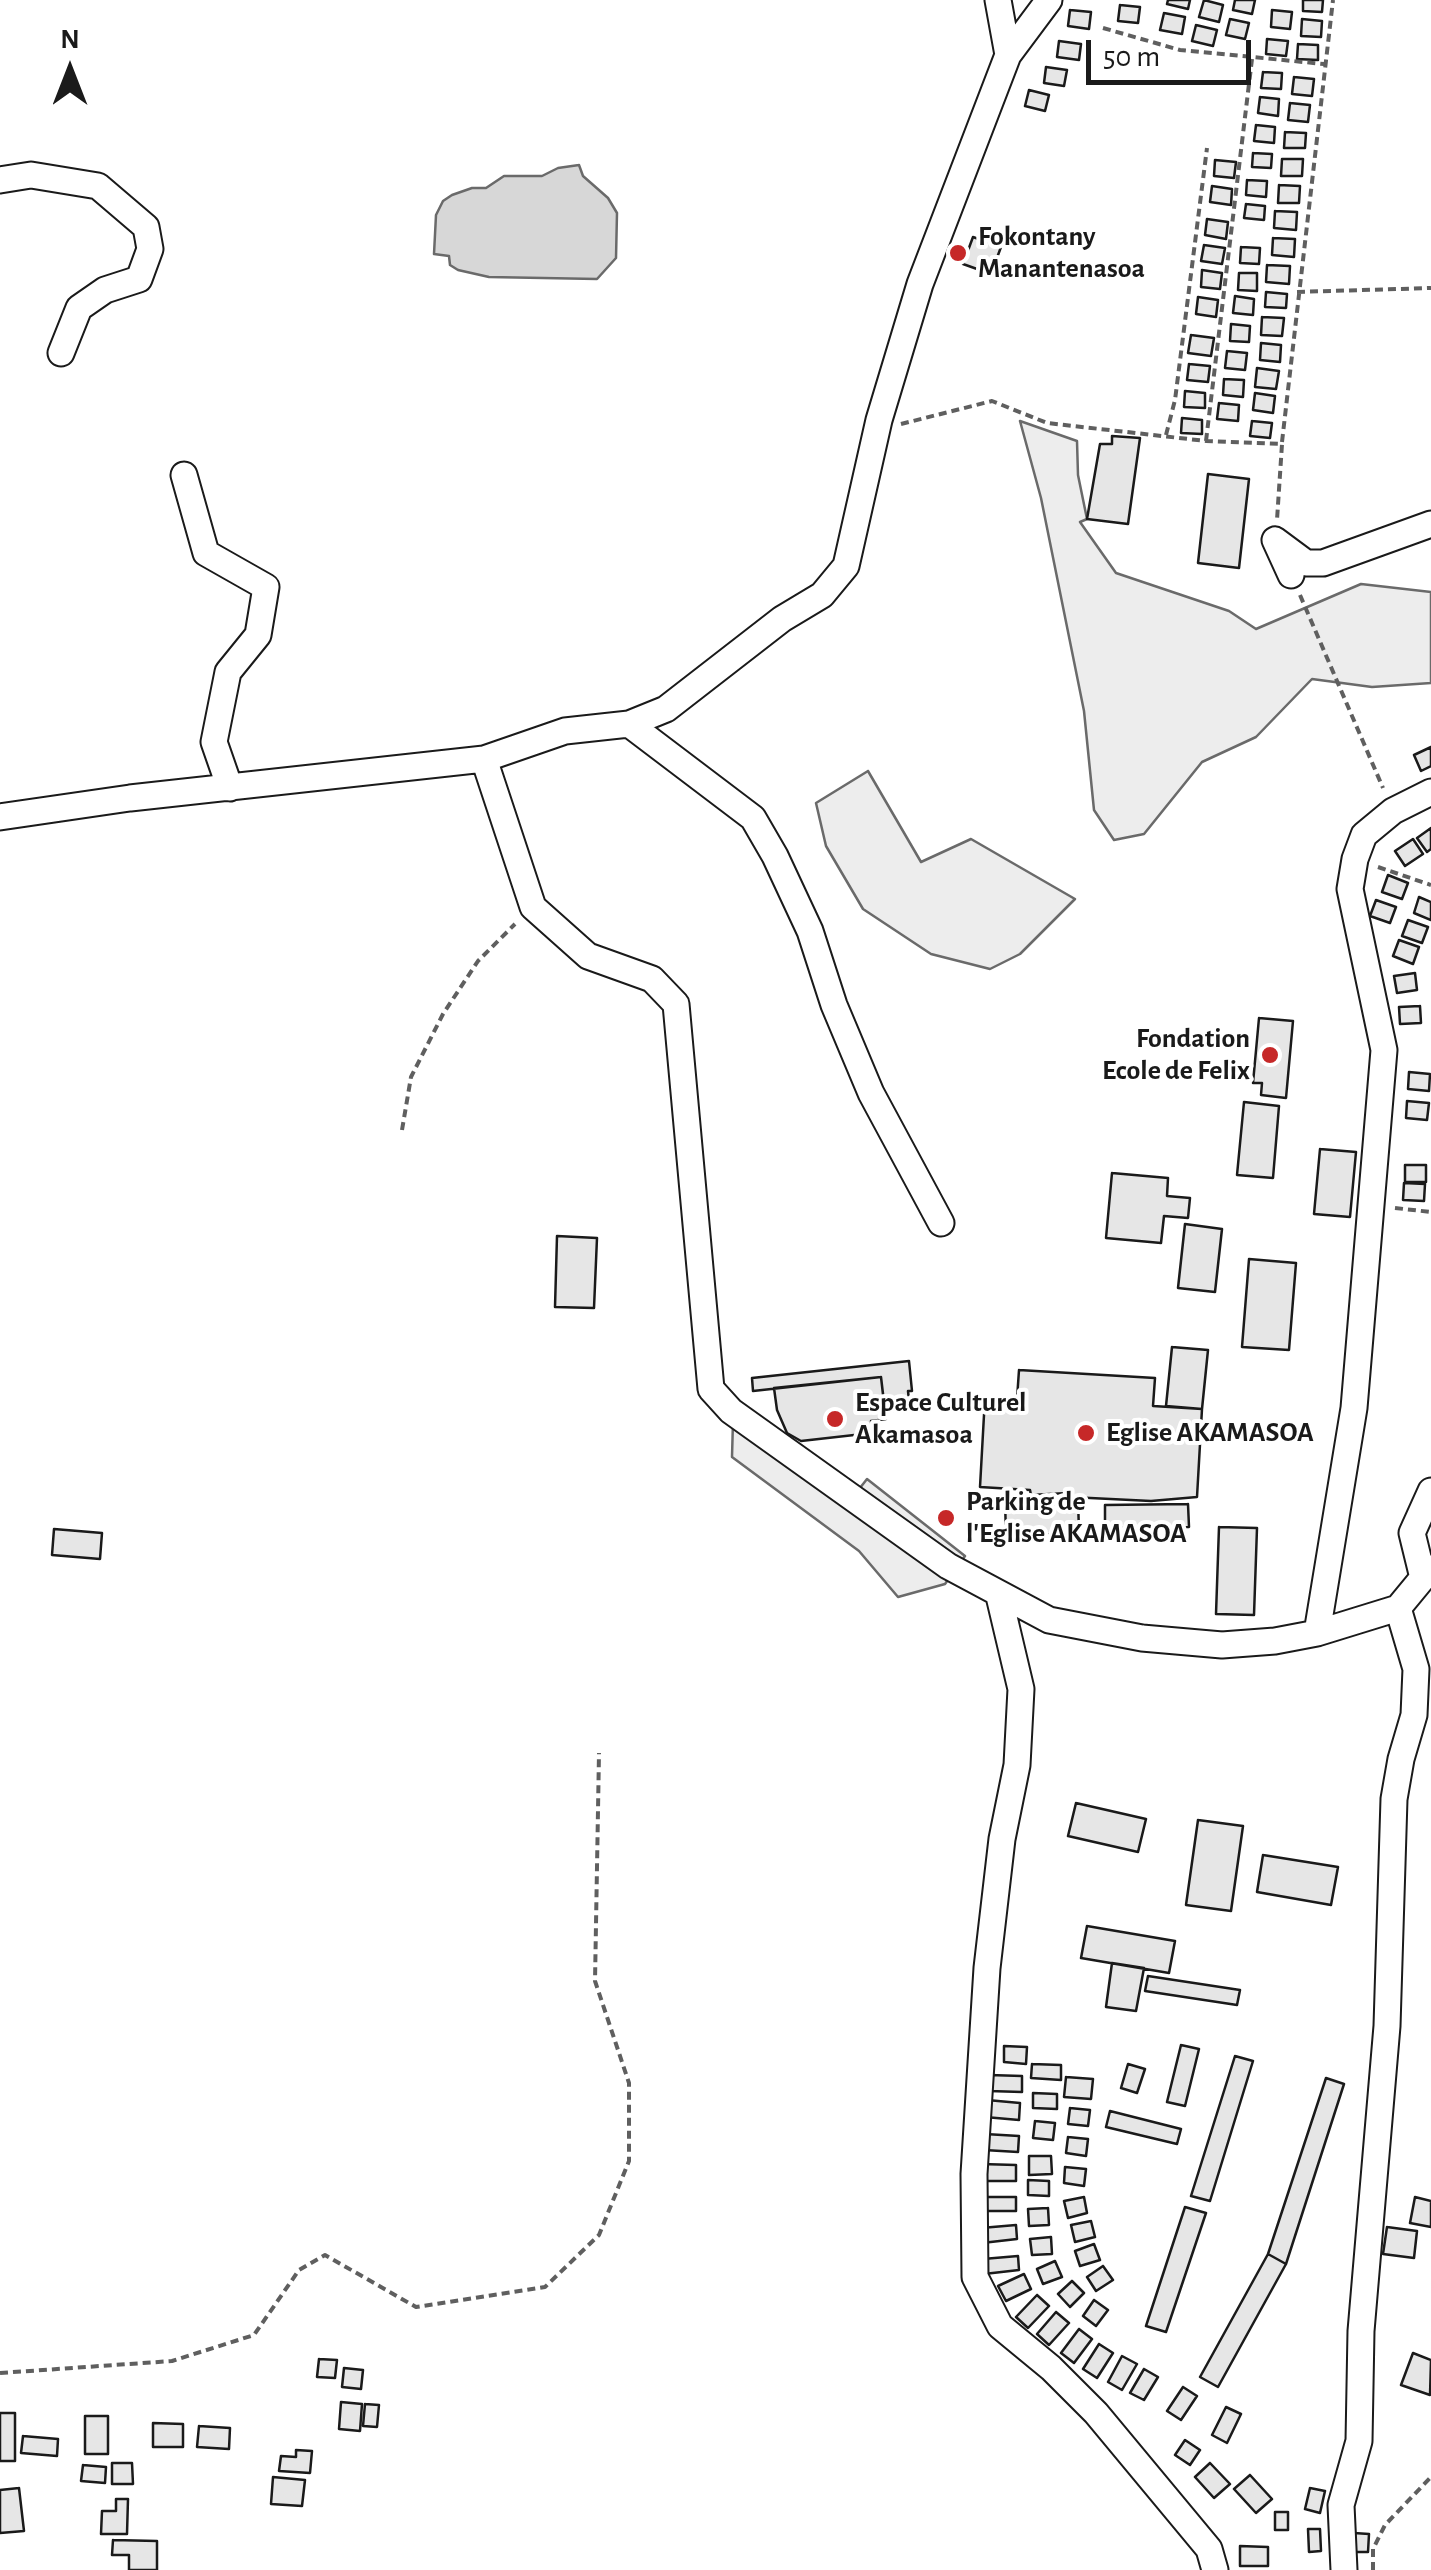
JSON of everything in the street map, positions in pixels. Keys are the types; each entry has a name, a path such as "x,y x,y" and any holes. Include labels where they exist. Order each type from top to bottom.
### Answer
{"street":[{"path":"998,0 1008,55"},
{"path":"0,817 130,798 484,759 566,731 630,724 666,709 782,619 822,594 846,566 880,420 920,284 1008,55 1048,0"},
{"path":"0,180 31,175 98,186 146,227 150,249 139,278 105,290 79,308 61,353"},
{"path":"184,475 206,553 266,586 258,635 228,672 214,742 230,788"},
{"path":"1276,540 1306,563 1323,563 1431,524"},
{"path":"1276,540 1291,575"},
{"path":"630,724 753,818 810,931 834,1005 871,1092 941,1223"},
{"path":"484,759 533,907 588,956 652,979 676,1004 711,1389 730,1411 948,1566 999,1596 1050,1620 1142,1638 1222,1645 1316,1633 1398,1608 1427,1573 1412,1533 1431,1491"},
{"path":"1316,1633 1354,1408 1384,1050 1350,889 1364,834 1393,811 1431,792"},
{"path":"999,1596 1020,1689 1017,1765 1002,1839 986,1968 974,2174 976,2276 1000,2326 1051,2368 1096,2413 1209,2550 1216,2570"},
{"path":"1344,2570 1341,2505 1359,2441 1361,2331 1387,2026 1394,1799 1414,1715 1416,1669 1398,1608"}],"path":[{"path":"1276,540 1297,292 1333,0"},
{"path":"1103,28 1180,50 1324,64"},
{"path":"1206,441 1252,58"},
{"path":"1166,434 1175,400 1207,148"},
{"path":"1297,292 1431,288"},
{"path":"880,420 901,424 992,401 1047,423 1206,441 1282,444"},
{"path":"1291,575 1393,811"},
{"path":"1355,859 1431,885"},
{"path":"402,1130 411,1077 443,1014 478,961 533,907"},
{"path":"1370,1206 1431,1212"},
{"path":"0,2373 172,2361 254,2335 299,2270 325,2255 416,2307 545,2287 599,2235 629,2161 629,2082 595,1981 599,1753"},
{"path":"1373,2570 1372,2550 1386,2525 1431,2477"}],"shaded area":[{"path":"579,165 583,176 608,198 617,213 616,258 597,279 489,277 458,270 450,265 449,256 434,254 436,215 443,201 452,195 486,188 504,176 542,176 558,168"},
{"path":"1020,421 1077,441 1078,475 1087,519 1080,522 1116,573 1229,611 1256,629 1361,584 1431,592 1431,683 1372,687 1312,679 1256,737 1202,762 1144,834 1114,840 1094,810 1084,711 1041,498"},
{"path":"868,771 921,862 971,839 1075,899 1020,954 990,969 931,954 863,909 826,846 816,803"},
{"path":"733,1421 845,1507 867,1479 965,1556 945,1584 898,1597 859,1551 732,1457"}],"building":[{"path":"1168,0 1190,0 1188,9 1167,4"},
{"path":"1204,0 1223,5 1219,22 1199,17"},
{"path":"1235,0 1255,0 1252,14 1233,10"},
{"path":"1303,0 1323,0 1322,12 1303,11"},
{"path":"1120,5 1140,7 1138,23 1118,21"},
{"path":"1070,10 1091,12 1089,29 1068,26"},
{"path":"1272,10 1292,12 1290,29 1271,27"},
{"path":"1164,13 1185,17 1182,34 1160,30"},
{"path":"1230,19 1249,23 1245,39 1226,35"},
{"path":"1302,19 1322,21 1321,37 1301,36"},
{"path":"1196,25 1217,30 1213,46 1192,41"},
{"path":"1267,39 1288,41 1286,56 1266,54"},
{"path":"1059,41 1081,44 1079,60 1057,57"},
{"path":"1298,44 1318,45 1318,60 1297,59"},
{"path":"1046,67 1067,70 1064,86 1044,83"},
{"path":"1263,72 1282,73 1281,89 1261,88"},
{"path":"1294,77 1314,79 1312,96 1292,94"},
{"path":"1029,90 1049,95 1045,111 1025,106"},
{"path":"1260,97 1279,99 1278,116 1258,113"},
{"path":"1290,103 1310,105 1308,122 1288,120"},
{"path":"1256,125 1275,127 1274,143 1254,141"},
{"path":"1285,132 1306,133 1305,148 1284,148"},
{"path":"1253,153 1272,154 1271,168 1252,167"},
{"path":"1282,159 1303,159 1302,176 1281,176"},
{"path":"1215,160 1236,162 1234,178 1214,176"},
{"path":"1247,180 1267,181 1266,197 1246,195"},
{"path":"1279,185 1300,186 1299,203 1278,203"},
{"path":"1212,186 1232,189 1231,205 1210,202"},
{"path":"1246,204 1265,206 1264,220 1244,218"},
{"path":"1275,211 1297,212 1296,230 1274,228"},
{"path":"1207,219 1228,222 1226,239 1205,235"},
{"path":"973,237 1001,247 991,274 963,264"},
{"path":"1273,238 1295,239 1294,257 1272,255"},
{"path":"1204,245 1225,248 1222,264 1201,261"},
{"path":"1241,247 1260,248 1259,264 1240,263"},
{"path":"1267,265 1290,266 1289,284 1266,282"},
{"path":"1202,270 1222,273 1220,289 1201,287"},
{"path":"1239,273 1257,273 1257,291 1238,290"},
{"path":"1266,292 1287,294 1286,308 1265,307"},
{"path":"1235,296 1254,299 1253,315 1233,313"},
{"path":"1198,297 1218,300 1216,317 1196,314"},
{"path":"1262,317 1284,318 1282,336 1261,335"},
{"path":"1231,324 1250,326 1249,342 1230,341"},
{"path":"1191,335 1214,338 1211,356 1188,353"},
{"path":"1261,343 1281,345 1280,362 1260,360"},
{"path":"1227,351 1247,353 1245,370 1225,368"},
{"path":"1189,364 1210,366 1208,382 1187,380"},
{"path":"1257,368 1279,371 1276,389 1255,387"},
{"path":"1224,379 1244,380 1243,397 1223,395"},
{"path":"1185,391 1205,393 1205,408 1184,407"},
{"path":"1255,393 1275,396 1273,413 1253,410"},
{"path":"1219,403 1239,405 1238,421 1217,419"},
{"path":"1182,418 1202,420 1202,434 1181,433"},
{"path":"1252,421 1272,423 1270,438 1250,436"},
{"path":"1112,436 1140,438 1128,524 1087,519 1100,444 1112,444"},
{"path":"1208,474 1249,479 1239,568 1198,563"},
{"path":"1431,747 1431,766 1421,771 1414,755"},
{"path":"1431,828 1431,849 1427,852 1417,838"},
{"path":"1413,839 1423,854 1405,866 1395,851"},
{"path":"1388,875 1408,883 1402,899 1382,892"},
{"path":"1419,897 1431,902 1431,920 1414,913"},
{"path":"1376,900 1396,907 1390,923 1370,916"},
{"path":"1408,920 1428,927 1422,943 1402,936"},
{"path":"1399,940 1419,947 1413,964 1393,956"},
{"path":"1415,973 1417,990 1397,993 1394,976"},
{"path":"1420,1006 1421,1023 1400,1024 1399,1007"},
{"path":"1259,1018 1293,1021 1286,1098 1261,1095 1262,1083 1253,1083"},
{"path":"1409,1072 1430,1074 1429,1091 1408,1089"},
{"path":"1407,1101 1429,1103 1427,1120 1406,1118"},
{"path":"1244,1102 1279,1106 1273,1178 1237,1175"},
{"path":"1320,1149 1356,1152 1350,1217 1314,1214"},
{"path":"1405,1165 1426,1165 1426,1182 1405,1182"},
{"path":"1112,1173 1168,1178 1167,1196 1190,1198 1188,1218 1164,1216 1161,1243 1106,1238"},
{"path":"1404,1183 1425,1184 1424,1201 1403,1200"},
{"path":"1185,1224 1222,1229 1215,1292 1178,1288"},
{"path":"557,1236 597,1238 594,1308 555,1307"},
{"path":"1249,1259 1296,1263 1289,1350 1242,1347"},
{"path":"1172,1347 1208,1350 1202,1409 1166,1406"},
{"path":"909,1361 910,1410 885,1412 881,1377 753,1391 752,1378"},
{"path":"1019,1370 1155,1378 1153,1406 1202,1409 1197,1497 1151,1501 1070,1497 1068,1493 1031,1495 1030,1490 980,1487 985,1397 1017,1399"},
{"path":"881,1377 886,1419 871,1421 872,1433 801,1441 787,1433 777,1410 774,1388"},
{"path":"1078,1498 1079,1533 1006,1536 1005,1500"},
{"path":"1188,1504 1189,1527 1105,1528 1105,1505"},
{"path":"1219,1527 1257,1528 1254,1615 1216,1614"},
{"path":"54,1529 102,1533 100,1559 52,1555"},
{"path":"1076,1803 1146,1819 1138,1852 1068,1836"},
{"path":"1198,1820 1243,1826 1231,1911 1186,1905"},
{"path":"1263,1855 1338,1867 1331,1905 1257,1892"},
{"path":"1087,1926 1175,1941 1169,1973 1081,1958"},
{"path":"1112,1963 1144,1968 1136,2011 1106,2007"},
{"path":"1148,1976 1240,1990 1237,2005 1145,1991"},
{"path":"1181,2045 1199,2049 1185,2106 1167,2102"},
{"path":"1004,2046 1027,2047 1026,2064 1004,2062"},
{"path":"1235,2056 1253,2061 1210,2201 1191,2196"},
{"path":"1032,2064 1061,2065 1061,2080 1031,2078"},
{"path":"1128,2064 1145,2069 1137,2093 1121,2088"},
{"path":"989,2075 1022,2076 1022,2092 989,2091"},
{"path":"1066,2077 1093,2079 1091,2099 1064,2097"},
{"path":"1326,2078 1344,2084 1286,2264 1268,2254"},
{"path":"1033,2093 1057,2094 1057,2109 1033,2108"},
{"path":"987,2100 1020,2103 1019,2120 985,2117"},
{"path":"1070,2108 1090,2110 1088,2126 1068,2124"},
{"path":"1110,2111 1181,2129 1177,2144 1106,2127"},
{"path":"1035,2121 1055,2123 1053,2140 1033,2138"},
{"path":"985,2134 1019,2136 1018,2152 984,2150"},
{"path":"1068,2137 1088,2139 1086,2156 1066,2153"},
{"path":"1029,2156 1051,2156 1052,2174 1029,2175"},
{"path":"981,2164 1016,2165 1016,2181 981,2181"},
{"path":"1065,2167 1086,2169 1084,2186 1064,2183"},
{"path":"1028,2180 1049,2181 1049,2196 1028,2195"},
{"path":"980,2197 1016,2197 1016,2211 980,2211"},
{"path":"1084,2197 1087,2213 1068,2218 1064,2201"},
{"path":"1415,2197 1431,2201 1431,2227 1410,2223"},
{"path":"1185,2207 1206,2213 1166,2332 1146,2326"},
{"path":"1048,2208 1049,2225 1029,2226 1028,2209"},
{"path":"1091,2221 1095,2237 1075,2242 1071,2225"},
{"path":"1016,2225 1017,2239 982,2243 981,2228"},
{"path":"1387,2227 1417,2231 1414,2258 1383,2254"},
{"path":"1051,2237 1052,2254 1032,2255 1030,2239"},
{"path":"1094,2244 1100,2260 1080,2266 1075,2251"},
{"path":"1268,2254 1286,2264 1218,2387 1200,2377"},
{"path":"1018,2256 1019,2270 984,2274 983,2259"},
{"path":"1055,2261 1062,2277 1043,2284 1037,2269"},
{"path":"1103,2266 1113,2280 1096,2291 1087,2277"},
{"path":"1024,2274 1031,2289 1006,2301 998,2286"},
{"path":"1072,2281 1084,2293 1070,2307 1058,2294"},
{"path":"1037,2295 1049,2306 1028,2328 1016,2317"},
{"path":"1094,2300 1108,2310 1096,2326 1083,2316"},
{"path":"1056,2312 1069,2323 1049,2345 1037,2334"},
{"path":"1079,2329 1092,2339 1074,2363 1061,2353"},
{"path":"1099,2344 1113,2353 1097,2378 1083,2369"},
{"path":"1413,2353 1431,2360 1430,2395 1401,2385"},
{"path":"1122,2356 1137,2364 1122,2390 1108,2382"},
{"path":"319,2359 337,2360 335,2378 317,2377"},
{"path":"344,2368 363,2370 361,2389 342,2387"},
{"path":"1144,2369 1158,2377 1144,2400 1130,2393"},
{"path":"1183,2387 1197,2396 1181,2420 1167,2411"},
{"path":"341,2402 362,2404 360,2431 339,2429"},
{"path":"365,2404 379,2405 377,2427 363,2426"},
{"path":"1226,2407 1241,2414 1227,2443 1212,2435"},
{"path":"0,2413 15,2413 15,2461 0,2461"},
{"path":"85,2416 108,2416 108,2454 85,2454"},
{"path":"153,2423 183,2424 183,2447 153,2447"},
{"path":"199,2426 230,2428 229,2449 197,2447"},
{"path":"23,2436 58,2439 57,2456 21,2453"},
{"path":"1185,2440 1200,2450 1190,2465 1175,2455"},
{"path":"296,2450 312,2451 310,2473 279,2471 281,2456 296,2457"},
{"path":"112,2463 132,2463 133,2484 112,2484"},
{"path":"1210,2463 1230,2484 1214,2498 1195,2477"},
{"path":"83,2465 106,2467 105,2483 81,2481"},
{"path":"1250,2475 1272,2499 1256,2513 1234,2489"},
{"path":"273,2477 305,2480 302,2506 271,2504"},
{"path":"19,2488 24,2531 0,2533 0,2490"},
{"path":"1310,2488 1325,2491 1320,2513 1305,2509"},
{"path":"116,2499 128,2499 127,2534 101,2534 102,2511 116,2511"},
{"path":"1275,2512 1288,2512 1288,2530 1275,2530"},
{"path":"1308,2529 1320,2529 1321,2551 1309,2552"},
{"path":"1354,2533 1369,2534 1368,2552 1354,2552"},
{"path":"113,2540 157,2541 157,2570 129,2570 129,2555 112,2555"},
{"path":"1240,2546 1268,2547 1268,2566 1240,2566"}],"place":[{"name":"Fokontany Manantenasoa","path":"958,253"},
{"name":"Fondation Ecole de Felix","path":"1270,1055"},
{"name":"Espace Culturel Akamasoa","path":"835,1419"},
{"name":"Eglise AKAMASOA","path":"1086,1433"},
{"name":"Parking de l'Eglise AKAMASOA","path":"946,1518"}]}
